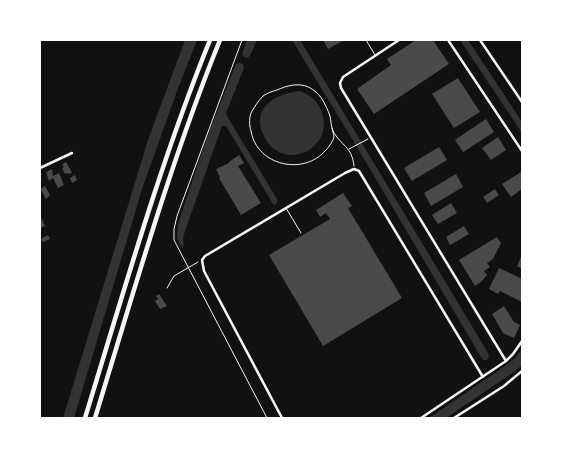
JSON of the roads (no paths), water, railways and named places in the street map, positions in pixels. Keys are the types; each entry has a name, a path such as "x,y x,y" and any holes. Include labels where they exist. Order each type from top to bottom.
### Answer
{"highway":[{"path":"85,418 168,150 193,81 210,40"},
{"path":"95,418 168,182 197,97 220,40"}],"street":[{"path":"399,40 343,77 340,83 341,88 506,360"},
{"path":"448,40 522,152"},
{"path":"480,40 522,102"},
{"path":"40,168 72,153"},
{"path":"282,418 204,271 202,260 205,256 345,172 354,169 359,171 483,377"},
{"path":"421,418 506,360 513,354 522,341"},
{"path":"454,418 504,386 522,371"}],"lane":[{"path":"366,40 376,55"},
{"path":"286,208 301,233"}]}
